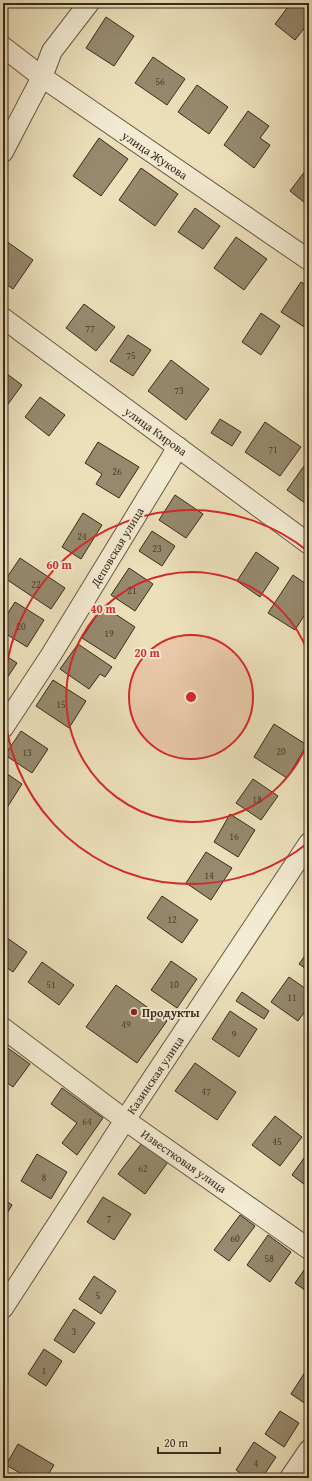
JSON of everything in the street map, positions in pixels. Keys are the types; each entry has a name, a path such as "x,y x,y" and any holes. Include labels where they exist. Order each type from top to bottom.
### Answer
{"street":[{"path":"3,152 42,77 52,52 89,3"},
{"name":"улица Жукова","path":"3,47 42,77 309,260"},
{"name":"улица Кирова","path":"3,318 309,544"},
{"name":"Деповская улица","path":"3,728 51,655 178,447"},
{"name":"Казинская улица","path":"3,1308 125,1120 309,842"},
{"name":"Известковая улица","path":"3,1028 125,1120 309,1249"},
{"path":"290,1478 309,1450"}],"building":[{"path":"291,3 309,3 309,22 295,40 275,24"},
{"path":"106,17 134,36 114,66 86,48"},
{"path":"153,57 185,79 167,105 135,83"},
{"path":"197,85 228,107 209,134 178,112"},
{"path":"248,111 269,126 260,138 270,145 254,168 224,145"},
{"path":"99,138 128,159 101,196 73,176"},
{"path":"309,166 309,206 290,191"},
{"path":"141,168 178,194 155,226 119,200"},
{"path":"195,208 220,226 203,249 178,232"},
{"path":"236,237 267,259 244,290 214,268"},
{"path":"6,241 33,260 13,289 3,282 3,245"},
{"path":"301,282 309,287 309,330 281,312"},
{"path":"84,304 115,327 96,351 66,328"},
{"path":"261,313 280,326 261,355 242,342"},
{"path":"128,335 151,350 133,376 110,361"},
{"path":"171,360 209,389 186,420 148,391"},
{"path":"3,371 22,385 3,411"},
{"path":"40,397 65,415 49,436 25,417"},
{"path":"220,419 241,432 232,446 211,433"},
{"path":"265,422 301,447 280,476 245,452"},
{"path":"98,442 139,467 119,498 96,484 102,474 85,463"},
{"path":"309,459 309,506 287,490"},
{"path":"175,495 203,514 186,538 159,520"},
{"path":"83,513 102,525 81,559 62,547"},
{"path":"152,531 175,546 162,566 139,551"},
{"path":"256,552 279,568 260,597 237,581"},
{"path":"20,558 65,588 51,609 6,579"},
{"path":"129,568 153,584 135,611 111,595"},
{"path":"293,575 309,586 309,608 295,630 268,613"},
{"path":"15,602 44,620 27,647 3,632 3,621"},
{"path":"103,606 135,627 115,659 82,638"},
{"path":"78,644 112,667 105,677 100,674 89,689 60,669"},
{"path":"3,654 17,663 3,684"},
{"path":"53,680 86,701 69,728 36,706"},
{"path":"274,724 307,745 287,778 254,757"},
{"path":"21,731 48,749 32,773 5,755"},
{"path":"3,771 22,784 5,811 3,810"},
{"path":"253,779 278,796 261,820 236,803"},
{"path":"230,814 255,830 238,857 214,842"},
{"path":"206,852 232,868 211,900 186,883"},
{"path":"162,896 198,920 182,943 147,918"},
{"path":"3,935 27,952 13,972 3,965"},
{"path":"309,950 309,971 299,964"},
{"path":"171,961 197,979 177,1008 151,990"},
{"path":"42,962 74,985 59,1005 28,982"},
{"path":"289,977 309,991 309,1006 298,1021 271,1002"},
{"path":"116,985 167,1021 137,1063 86,1027"},
{"path":"242,992 269,1011 264,1019 236,1001"},
{"path":"230,1011 257,1029 239,1057 212,1039"},
{"path":"5,1046 30,1064 13,1087 3,1080 3,1049"},
{"path":"195,1063 236,1092 217,1120 175,1091"},
{"path":"62,1088 103,1118 77,1155 62,1143 77,1123 51,1104"},
{"path":"275,1116 302,1137 280,1166 252,1145"},
{"path":"142,1143 168,1162 145,1194 118,1174"},
{"path":"309,1151 309,1188 292,1175"},
{"path":"37,1154 67,1172 51,1199 21,1181"},
{"path":"103,1197 131,1214 114,1240 87,1222"},
{"path":"3,1199 12,1205 3,1220"},
{"path":"240,1215 255,1226 229,1261 214,1250"},
{"path":"268,1235 291,1252 270,1282 247,1265"},
{"path":"309,1263 309,1293 295,1283"},
{"path":"94,1276 116,1291 101,1314 79,1299"},
{"path":"74,1309 95,1323 74,1353 54,1340"},
{"path":"44,1349 62,1361 46,1386 28,1374"},
{"path":"309,1366 309,1406 291,1394"},
{"path":"280,1411 299,1423 284,1447 265,1434"},
{"path":"254,1442 276,1457 262,1478 248,1478 236,1470"},
{"path":"18,1444 54,1465 46,1478 29,1478 6,1465"}],"place":[{"name":"Продукты","path":"134,1012"}]}
